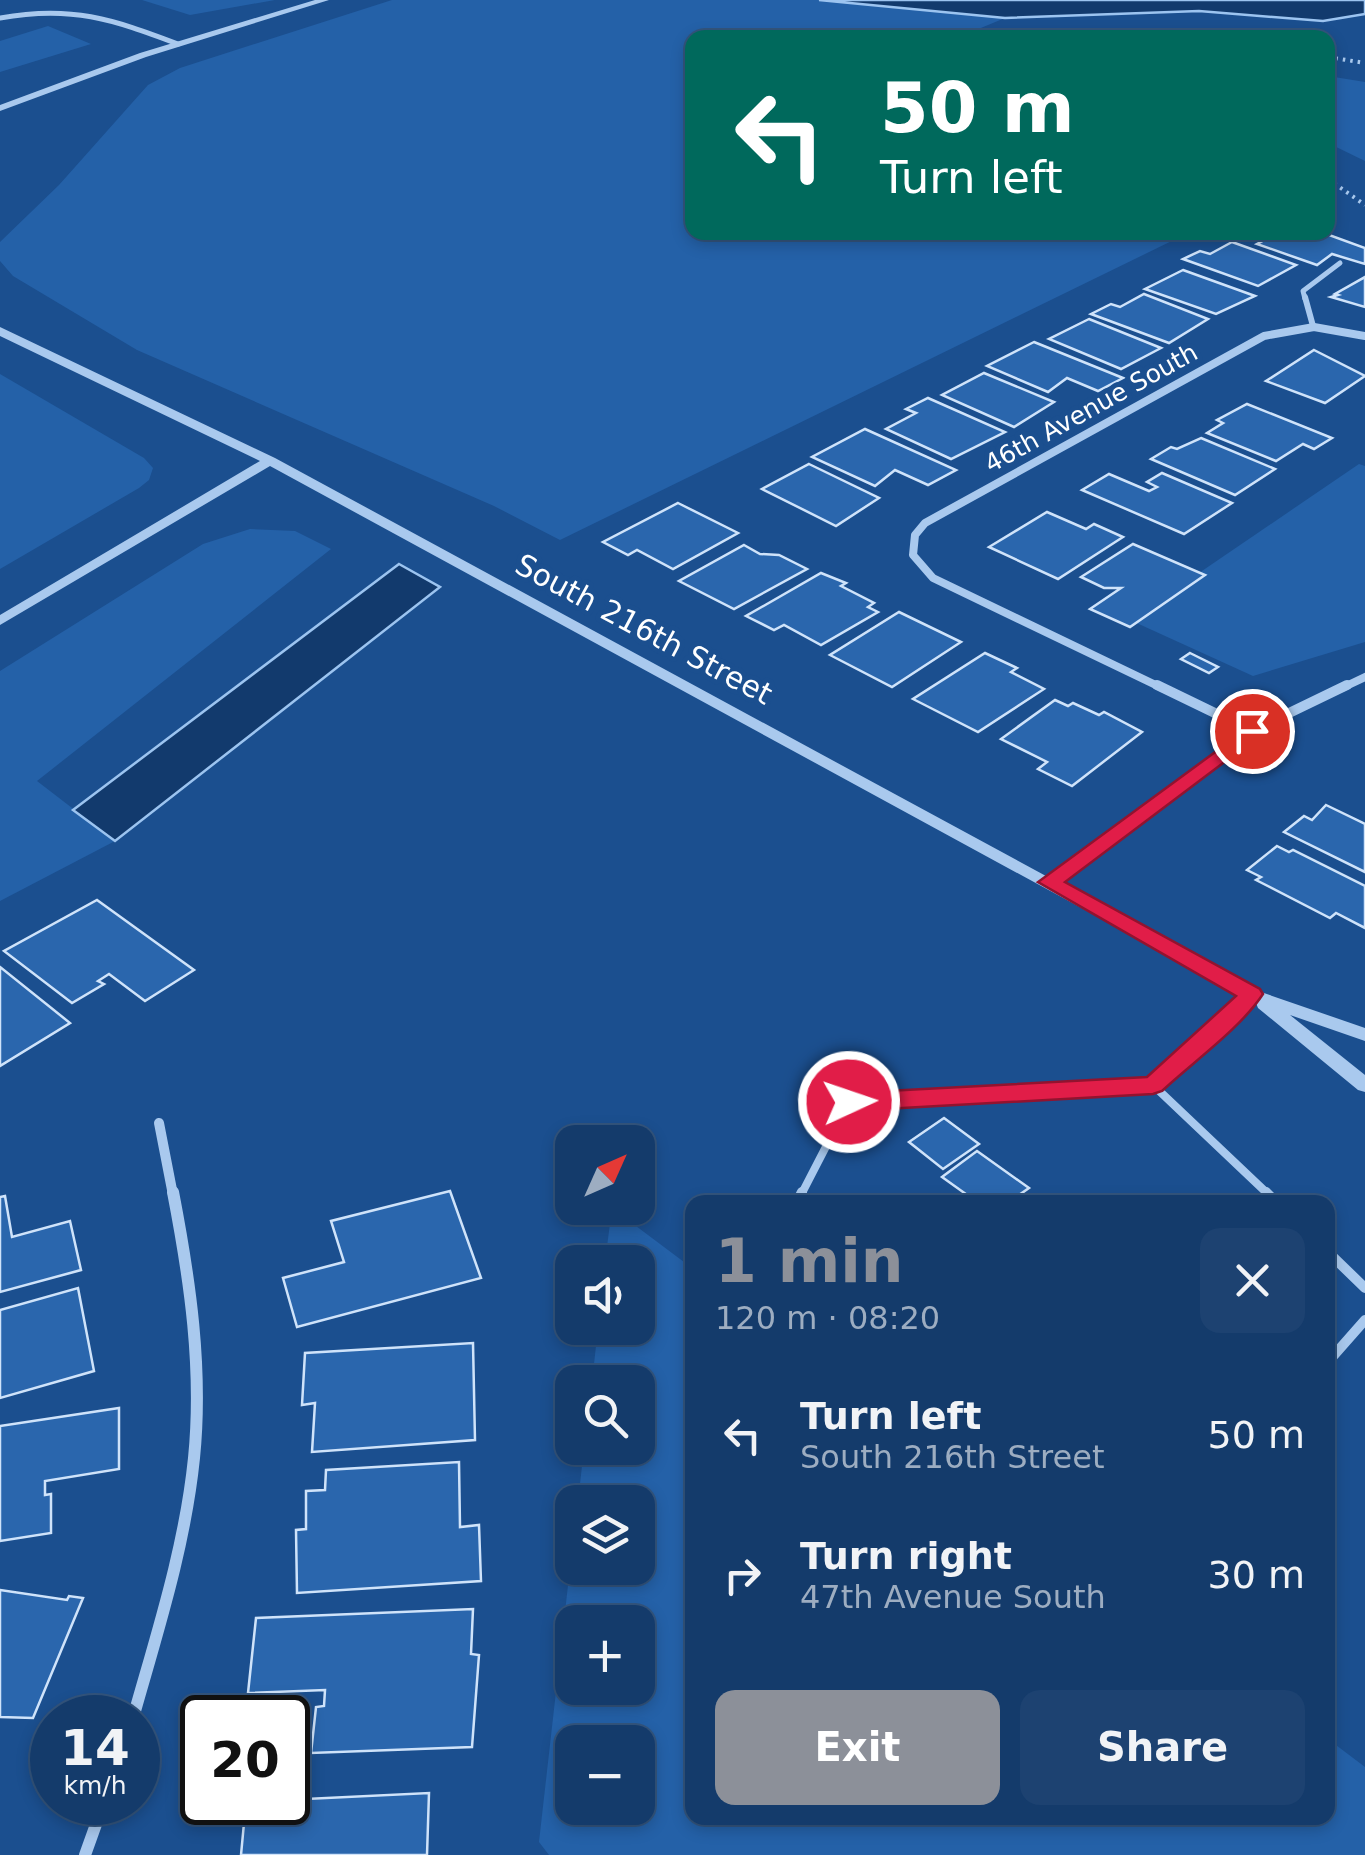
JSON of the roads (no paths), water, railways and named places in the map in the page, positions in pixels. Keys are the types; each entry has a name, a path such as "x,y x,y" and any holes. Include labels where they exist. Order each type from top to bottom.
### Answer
{"street":[{"path":"0,108 178,44 325,0"},
{"path":"0,118 36,96"},
{"path":"1313,326 1341,328 1365,336"},
{"name":"46th Avenue South","path":"1252,731 933,578 913,555 915,535 925,523 1264,336 1313,326"},
{"name":"South 216th Street","path":"0,331 270,461 1252,994 1365,1035"},
{"path":"0,621 270,461"},
{"path":"1049,882 1252,731 1365,677"},
{"name":"South 216th Street","path":"1252,994 1365,1085"},
{"path":"140,1695 170,1590 194,1456 196,1342 186,1258 159,1123"},
{"path":"85,1855 96,1825"}],"lane":[{"path":"0,18 41,10 80,10 178,44"},
{"path":"1313,326 1304,291 1340,263"},
{"path":"801,1195 849,1102 1153,1085 1252,994"},
{"path":"1153,1085 1269,1195"},
{"path":"1335,1259 1365,1288"},
{"path":"1335,1354 1365,1320"}]}
